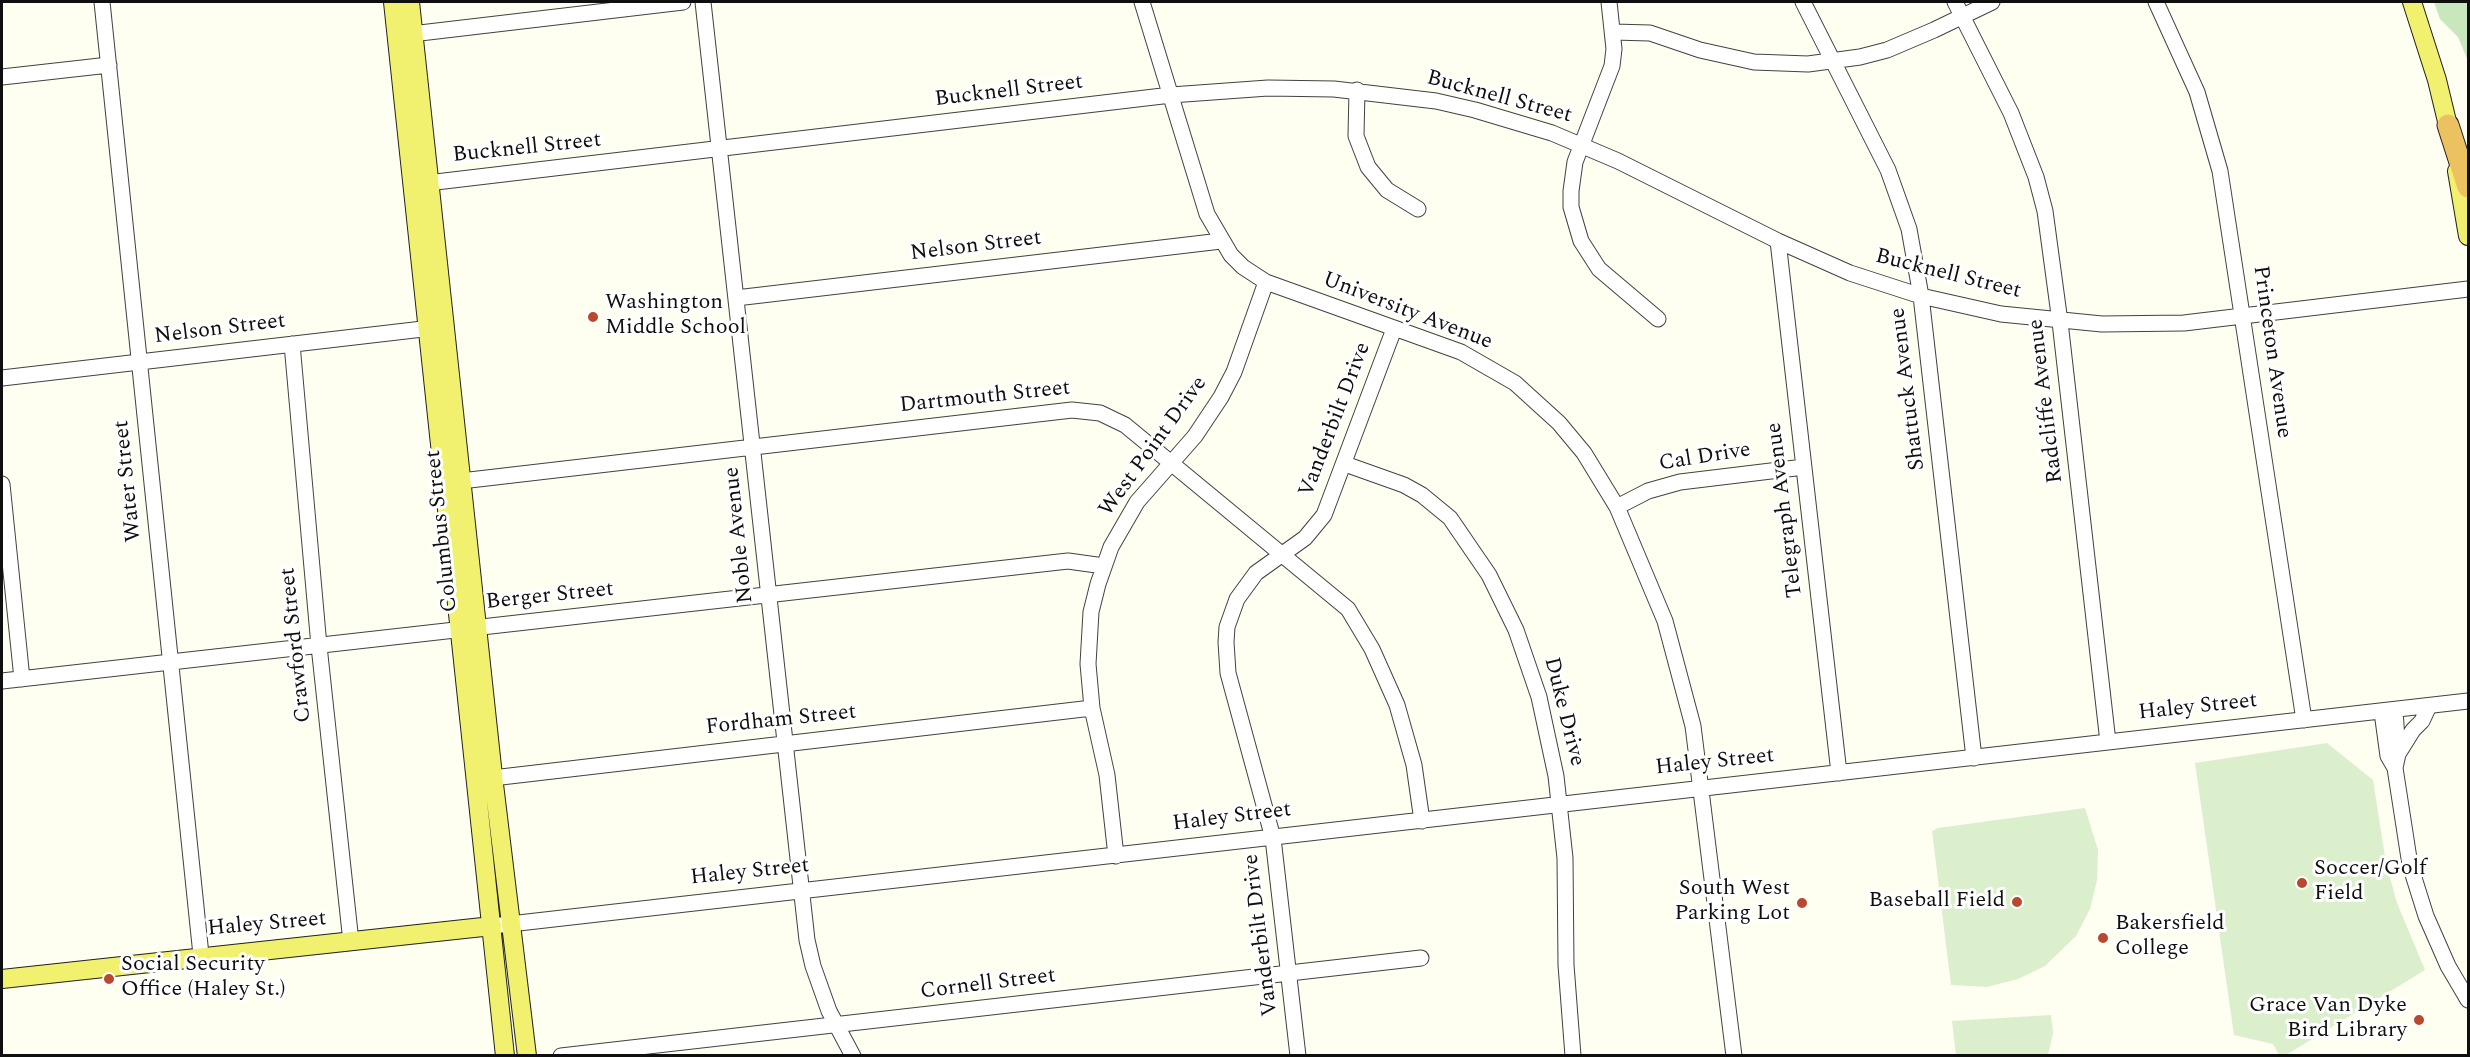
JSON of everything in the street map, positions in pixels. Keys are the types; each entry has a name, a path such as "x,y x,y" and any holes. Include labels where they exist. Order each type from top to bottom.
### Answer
{"highway":[{"path":"2448,125 2469,187"}],"main road":[{"name":"Columbus Street","path":"393,2 405,35 437,327 452,484 459,629 505,1056"},
{"name":"Columbus Street","path":"405,35 410,2"},
{"path":"2412,2 2438,80 2469,236"},
{"name":"Columbus Street","path":"452,484 478,627 493,776 527,1056"},
{"name":"Haley Street","path":"2,979 492,926"}],"street":[{"name":"Water Street","path":"102,2 201,956"},
{"path":"405,35 683,2"},
{"name":"Noble Avenue","path":"703,2 801,892 813,966 835,1025 853,1056"},
{"name":"University Avenue","path":"1142,2 1207,214 1221,241 1243,267 1266,282 1461,352 1515,383 1559,423 1584,453 1617,507 1654,592 1677,657 1693,726 1734,1056"},
{"path":"1609,2 1613,32 1612,66 1575,162 1571,191 1575,224 1581,241 1599,269 1658,319"},
{"name":"Shattuck Avenue","path":"1803,2 1900,199 1916,259 1974,758"},
{"name":"Radcliffe Avenue","path":"1955,2 2011,113 2036,177 2051,245 2108,742"},
{"path":"1613,32 1650,33 1701,50 1754,62 1781,64 1833,62 1887,50 1992,2"},
{"name":"Princeton Avenue","path":"2156,2 2184,59 2211,136 2227,205 2304,720"},
{"path":"2,76 109,65"},
{"name":"Bucknell Street","path":"421,184 1171,95 1268,88 1357,90 1397,94 1475,110 1582,145 1778,241 1854,274 1921,296 2001,314 2060,322 2143,325 2243,317 2469,289"},
{"path":"1357,90 1356,136 1368,167 1387,190 1418,209"},
{"name":"Nelson Street","path":"736,298 1221,241"},
{"name":"Telegraph Avenue","path":"1778,241 1839,773"},
{"name":"West Point Drive","path":"1116,856 1105,766 1092,708 1088,640 1091,612 1104,566 1122,526 1137,502 1195,436 1221,397 1234,372 1266,282"},
{"name":"Nelson Street","path":"2,378 437,327"},
{"name":"Vanderbilt Drive","path":"1298,1056 1274,838 1228,673 1226,642 1231,613 1245,586 1256,573 1305,538 1324,515 1394,329"},
{"name":"Crawford Street","path":"292,344 319,646 351,942"},
{"name":"Dartmouth Street","path":"452,484 1078,410 1100,413 1119,422 1171,462 1338,599 1352,616 1372,649 1385,677 1407,735 1422,821"},
{"name":"Duke Drive","path":"1345,464 1422,495 1450,518 1473,549 1503,602 1530,668 1549,736 1566,858 1566,965 1573,1056"},
{"name":"Cal Drive","path":"1617,507 1662,485 1804,467"},
{"path":"2,484 22,679"},
{"name":"Berger Street","path":"2,681 1068,561 1104,566"},
{"name":"Haley Street","path":"492,926 2469,701"},
{"path":"2429,706 2422,722 2413,730 2397,761 2410,865 2426,916 2448,966 2469,1000"},
{"name":"Fordham Street","path":"476,782 493,776 1092,708"},
{"path":"2388,711 2388,756 2397,761"},
{"name":"Cornell Street","path":"561,1056 1420,958"}],"green space":[{"path":"2434,2 2468,2 2468,61 2458,37 2440,19"},
{"name":"Soccer/Golf Field","path":"2327,743 2373,780 2386,863 2397,903 2425,970 2286,1055 2279,1055 2273,1044 2234,1035 2195,763"},
{"name":"Baseball Field","path":"2085,808 2098,850 2097,880 2090,909 2076,936 2045,966 2018,979 1987,987 1951,985 1932,831 1938,828"},
{"path":"2051,1015 2053,1033 2048,1055 1956,1055 1952,1021"}],"place":[{"name":"Washington Middle School","path":"593,317"},
{"name":"Soccer/Golf Field","path":"2302,883"},
{"name":"Baseball Field","path":"2017,902"},
{"name":"South West Parking Lot","path":"1802,903"},
{"name":"Bakersfield College","path":"2103,938"},
{"name":"Social Security Office (Haley St.)","path":"109,979"},
{"name":"Grace Van Dyke Bird Library","path":"2419,1020"}]}
